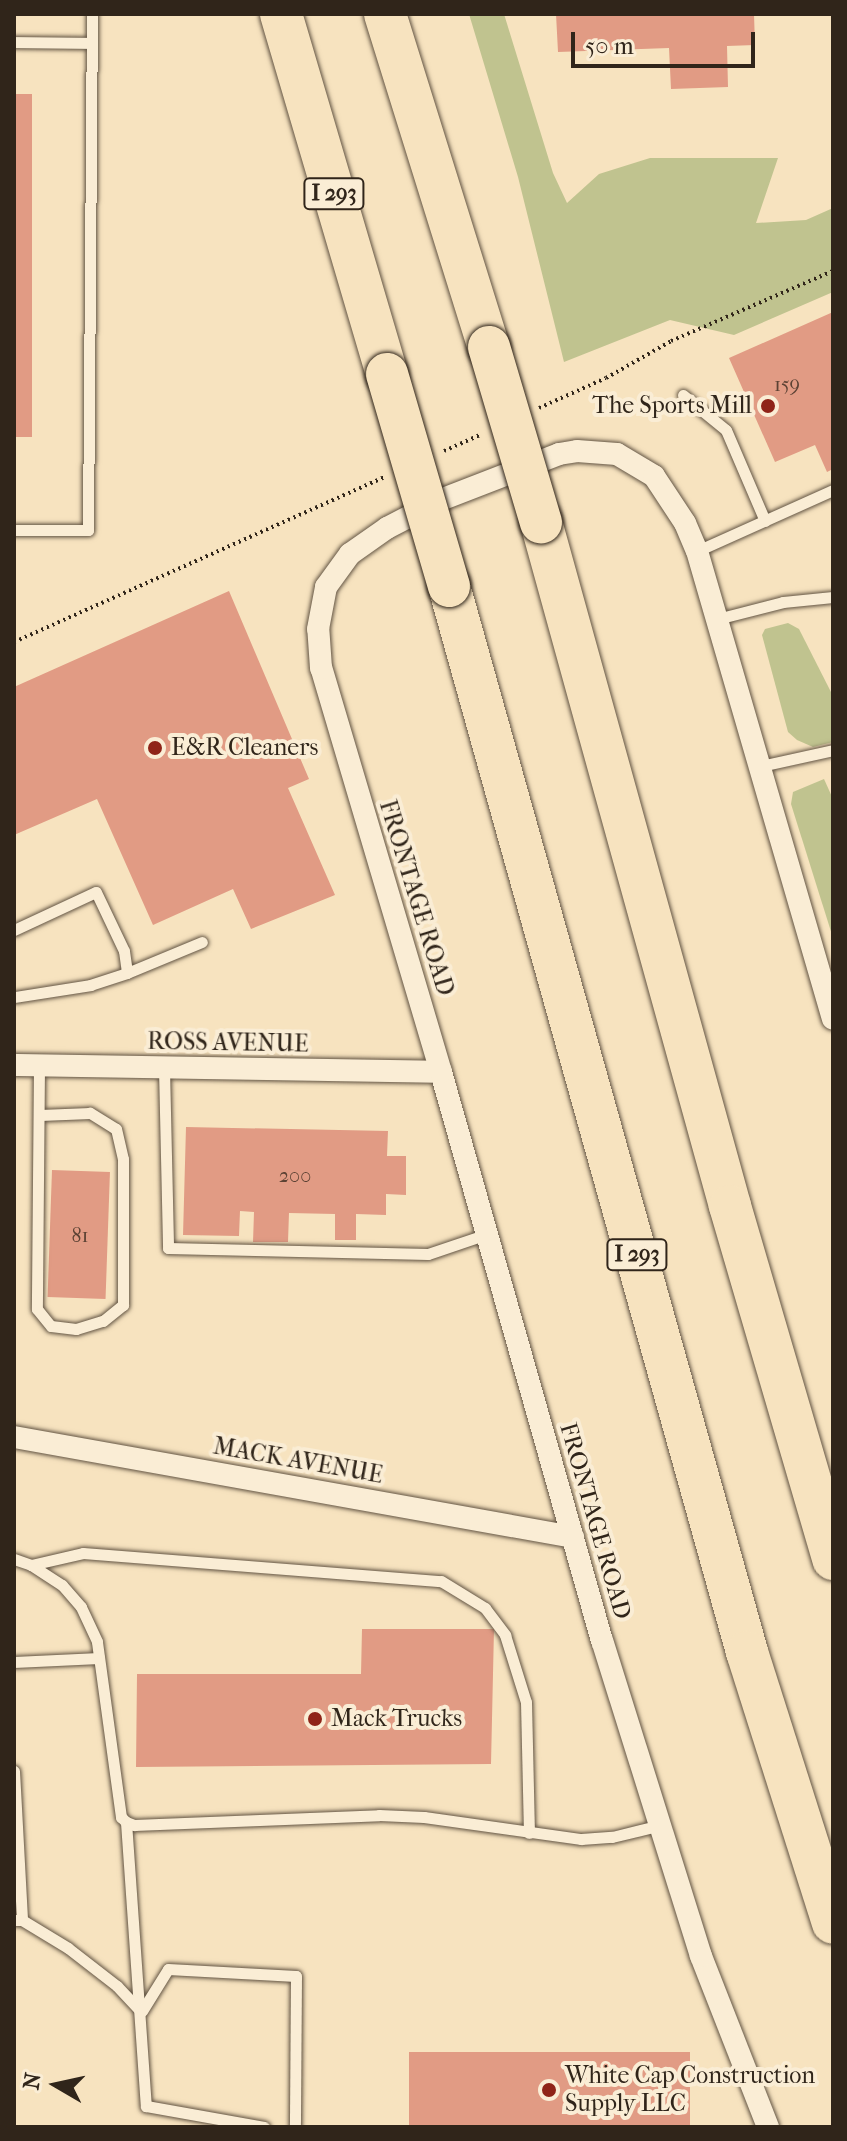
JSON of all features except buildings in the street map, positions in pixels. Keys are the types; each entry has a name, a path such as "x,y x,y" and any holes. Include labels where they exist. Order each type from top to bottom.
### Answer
{"highway":[{"name":"I 293","path":"281,14 449,586 747,1652 833,1922"},
{"path":"385,14 541,522 730,1206 833,1559"},
{"path":"415,14 435,89 466,270"}],"street":[{"name":"FRONTAGE ROAD","path":"768,2127 701,1956 602,1641 441,1072 321,668 318,629 326,587 350,554 387,528 443,499 559,454 577,451 617,454 642,466 671,497 697,551 833,1019"},
{"name":"ROSS AVENUE","path":"14,1065 441,1072"},
{"name":"MACK AVENUE","path":"14,1437 573,1537"}],"lane":[{"path":"14,530 88,530 92,14"},
{"path":"14,42 92,43"},
{"path":"683,395 726,430 765,521"},
{"path":"697,551 833,490"},
{"path":"717,619 783,602 833,597"},
{"path":"761,766 833,750"},
{"path":"14,930 96,892 124,951 127,973"},
{"path":"14,997 91,985 202,942"},
{"path":"39,1066 37,1309 51,1326 76,1329 103,1321 123,1305 123,1159 116,1129 90,1113 40,1115"},
{"path":"164,1068 168,1248 428,1254 487,1234"},
{"path":"31,1565 83,1553 441,1581 485,1608 505,1635 526,1702 529,1833"},
{"path":"14,1559 31,1565 62,1585 81,1607 97,1642 121,1817 126,1822 134,1825 379,1815 424,1817 529,1833 598,1839 661,1825"},
{"path":"14,1662 99,1658"},
{"path":"14,1771 18,1920 68,1948 117,1986 141,2012"},
{"path":"126,1822 146,2106 264,2127"},
{"path":"141,2012 168,1969 296,1976 295,2127"}],"green space":[{"path":"469,14 504,14 553,173 567,203 599,174 650,158 778,158 756,223 806,220 833,208 833,292 734,335 670,320 564,362 518,177"},
{"path":"788,623 799,629 833,696 833,742 813,747 788,732 762,635 765,629"},
{"path":"824,779 833,799 833,938 791,804 793,792"}],"place":[{"name":"The Sports Mill","path":"768,406"},
{"name":"E&R Cleaners","path":"155,748"},
{"name":"Mack Trucks","path":"315,1719"},
{"name":"White Cap Construction Supply LLC","path":"549,2090"}]}
